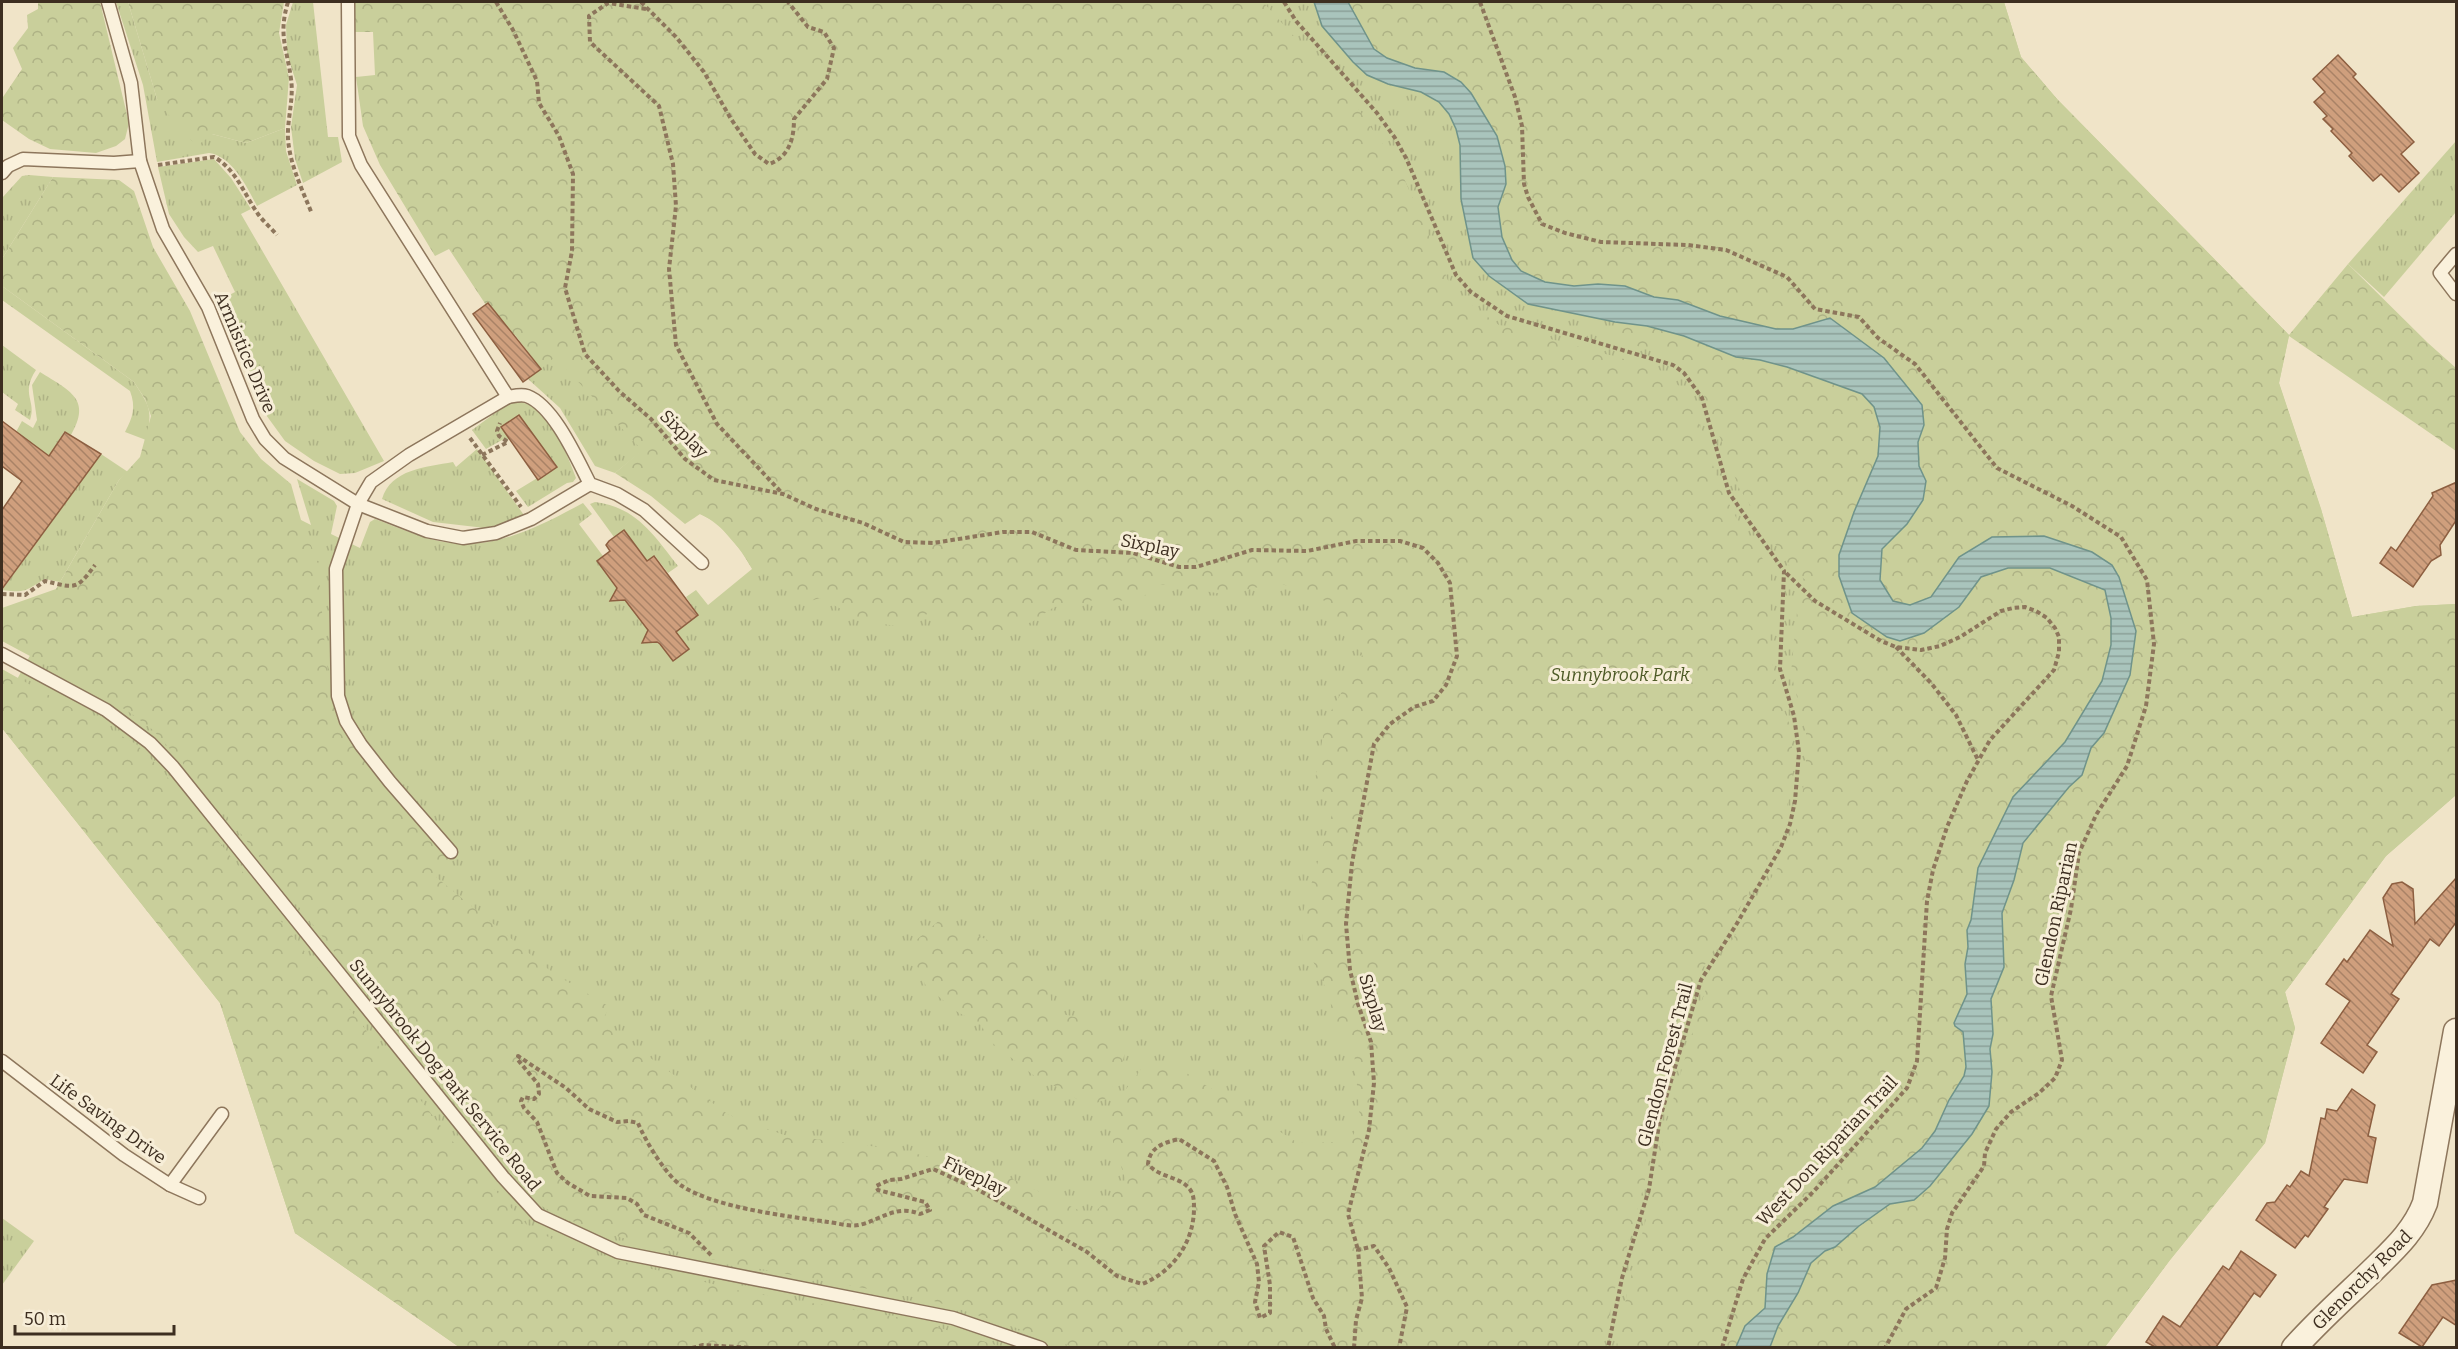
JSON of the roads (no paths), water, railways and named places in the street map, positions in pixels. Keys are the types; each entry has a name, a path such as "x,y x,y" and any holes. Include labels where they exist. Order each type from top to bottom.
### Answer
{"street":[{"name":"Glenorchy Road","path":"2298,1346 2389,1254 2419,1220 2425,1203 2456,1031"}],"lane":[{"name":"Armistice Drive","path":"108,2 131,83 140,161 163,229 208,307 253,419 265,439 284,458 358,504 427,531 463,537 496,533 531,519 590,484"},
{"path":"348,2 349,136 361,165 508,397"},
{"path":"2,173 8,166 23,159 114,163 140,161"},
{"path":"2457,254 2440,273 2457,294"},
{"path":"451,852 361,745 346,721 338,696 336,569 358,504 371,482 409,455 460,424 508,397 524,395 539,402 561,430 590,484 617,494 644,510 702,563"},
{"name":"Sunnybrook Dog Park Service Road","path":"2,654 106,710 150,743 173,767 503,1177 538,1215 618,1252 954,1318 1041,1347"},
{"name":"Life Saving Drive","path":"2,1061 124,1155 170,1185 199,1198"},
{"path":"170,1185 222,1114"}],"water":[{"path":"1314,2 1348,2 1374,49 1387,58 1415,68 1444,72 1461,82 1471,93 1497,136 1505,166 1506,184 1498,207 1502,237 1512,260 1521,271 1545,282 1574,286 1598,284 1625,286 1654,297 1678,300 1720,316 1776,329 1793,329 1830,318 1884,358 1922,405 1924,425 1918,442 1919,466 1926,481 1923,500 1907,524 1882,549 1880,580 1893,601 1910,605 1931,597 1959,557 1992,537 2044,536 2092,552 2112,565 2119,577 2136,631 2130,675 2104,733 2091,748 2082,775 2069,787 2023,843 2014,880 2002,913 2004,967 1991,999 1993,1034 1990,1049 1992,1072 1989,1106 1972,1134 1930,1186 1914,1200 1890,1204 1811,1263 1798,1293 1778,1326 1770,1347 1736,1347 1745,1326 1765,1308 1767,1274 1775,1247 1793,1237 1833,1206 1875,1187 1922,1148 1935,1131 1949,1100 1964,1076 1966,1067 1963,1032 1954,1023 1967,994 1965,964 1968,947 1967,930 1971,920 1978,868 2013,797 2065,742 2102,681 2111,645 2111,618 2105,590 2050,568 2008,568 1981,577 1959,607 1924,633 1900,641 1887,637 1852,613 1839,576 1839,555 1854,512 1878,456 1880,427 1874,407 1862,394 1787,367 1736,357 1684,336 1647,326 1615,322 1528,304 1489,276 1473,258 1461,199 1460,145 1449,114 1439,102 1421,92 1388,84 1367,75 1322,26"}],"park label":[{"name":"Sunnybrook Park","path":"1620,675"}]}
